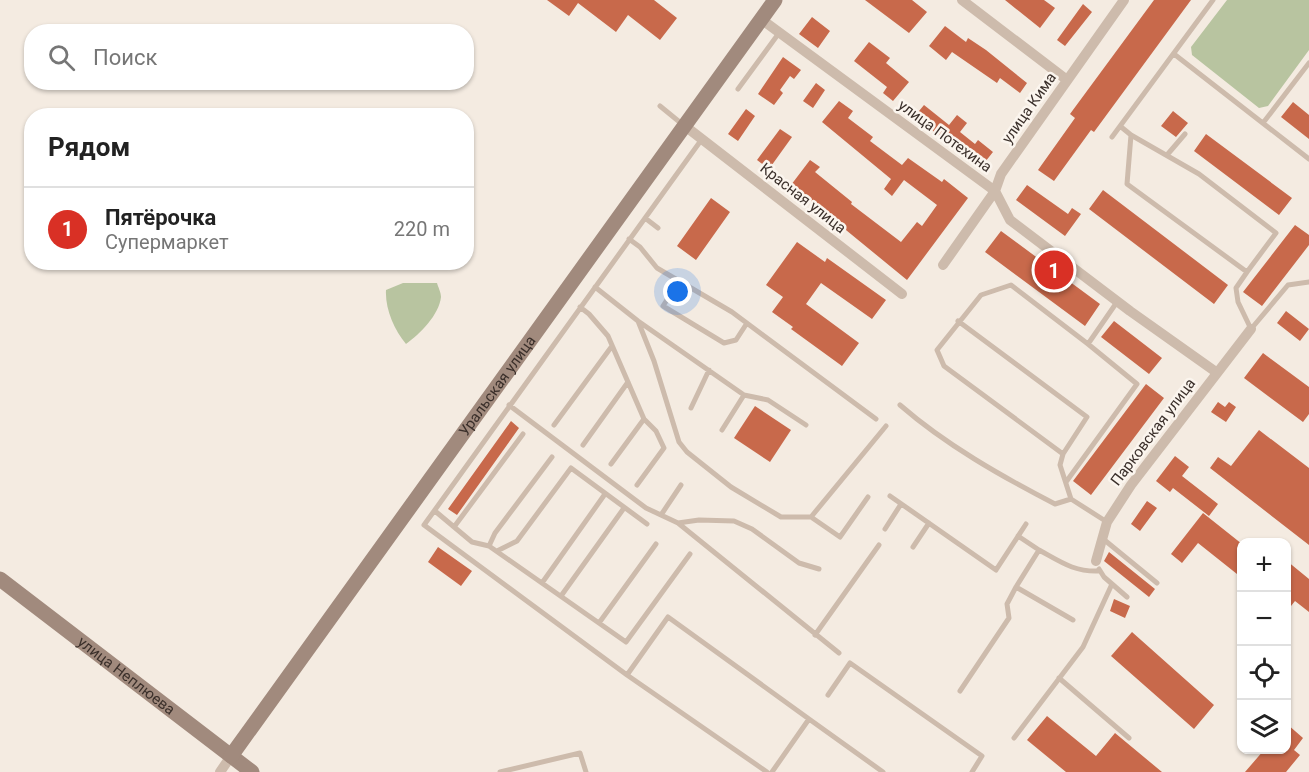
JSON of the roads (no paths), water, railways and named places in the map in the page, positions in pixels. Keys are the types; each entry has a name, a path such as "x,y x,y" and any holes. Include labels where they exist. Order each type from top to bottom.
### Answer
{"street":[{"name":"Уральская улица","path":"220,772 775,0"},
{"path":"962,0 1067,80"},
{"name":"улица Кима","path":"943,265 994,191 1001,174 1125,0"},
{"name":"улица Потехина","path":"761,19 994,191 1010,220 1216,372"},
{"name":"Красная улица","path":"685,126 902,294"},
{"name":"Парковская улица","path":"1098,566 1101,537 1107,522 1131,485 1251,329"},
{"name":"улица Неплюева","path":"0,579 252,772"}],"lane":[{"path":"1112,137 1213,0"},
{"path":"738,88 779,33"},
{"path":"1174,54 1309,159"},
{"path":"1263,123 1309,63"},
{"path":"660,106 685,126"},
{"path":"1120,126 1131,135 1199,174 1276,233 1236,288 1238,302 1251,329 1288,285 1309,282"},
{"path":"1167,155 1185,134"},
{"path":"1131,135 1127,184 1247,273"},
{"path":"702,139 424,525 627,675 767,772"},
{"path":"645,218 658,228"},
{"path":"629,239 640,247 657,268 747,323 876,419"},
{"path":"679,281 663,306 724,344 736,340 747,323"},
{"path":"1063,454 944,366 937,350 981,295 1011,285 1137,384 1066,482"},
{"path":"595,287 638,321 744,395 768,400 806,425"},
{"path":"1088,344 1117,301"},
{"path":"580,308 589,314 608,336 644,419 656,431 664,448 637,485"},
{"path":"638,321 654,361 679,442 687,452 730,487 781,517 811,517 840,537 868,497"},
{"path":"958,321 1087,417 1063,454 1060,465 1071,499 1107,522"},
{"path":"554,425 612,346"},
{"path":"691,408 710,370"},
{"path":"583,445 628,382"},
{"path":"722,430 744,395"},
{"path":"510,405 646,508 678,523 839,653"},
{"path":"900,405 922,424 1005,478 1055,504 1071,499"},
{"path":"611,464 644,419"},
{"path":"811,517 886,426"},
{"path":"454,527 523,434"},
{"path":"489,546 495,533 552,457"},
{"path":"497,551 517,541 571,468 647,524"},
{"path":"661,515 681,485"},
{"path":"542,583 605,494"},
{"path":"890,496 996,570 1026,524"},
{"path":"885,529 902,504"},
{"path":"561,596 624,508"},
{"path":"435,511 472,542 489,546 497,551 626,642 690,554"},
{"path":"678,523 699,520 734,521 752,530 799,563 819,569"},
{"path":"913,547 929,523"},
{"path":"1018,536 1067,566 1084,572 1098,566 1112,584 1127,597"},
{"path":"1101,537 1157,583"},
{"path":"599,623 656,544"},
{"path":"815,635 879,545"},
{"path":"960,691 1009,618 1007,604 1040,550"},
{"path":"1014,738 1083,647 1112,584"},
{"path":"1016,587 1073,620"},
{"path":"627,675 668,617 883,772"},
{"path":"828,695 850,663 982,756 972,772"},
{"path":"1059,678 1130,738"},
{"path":"772,772 809,719"},
{"path":"500,772 580,753 586,772"}],"place":[{"name":"Пятёрочка","path":"1054,270"}]}
